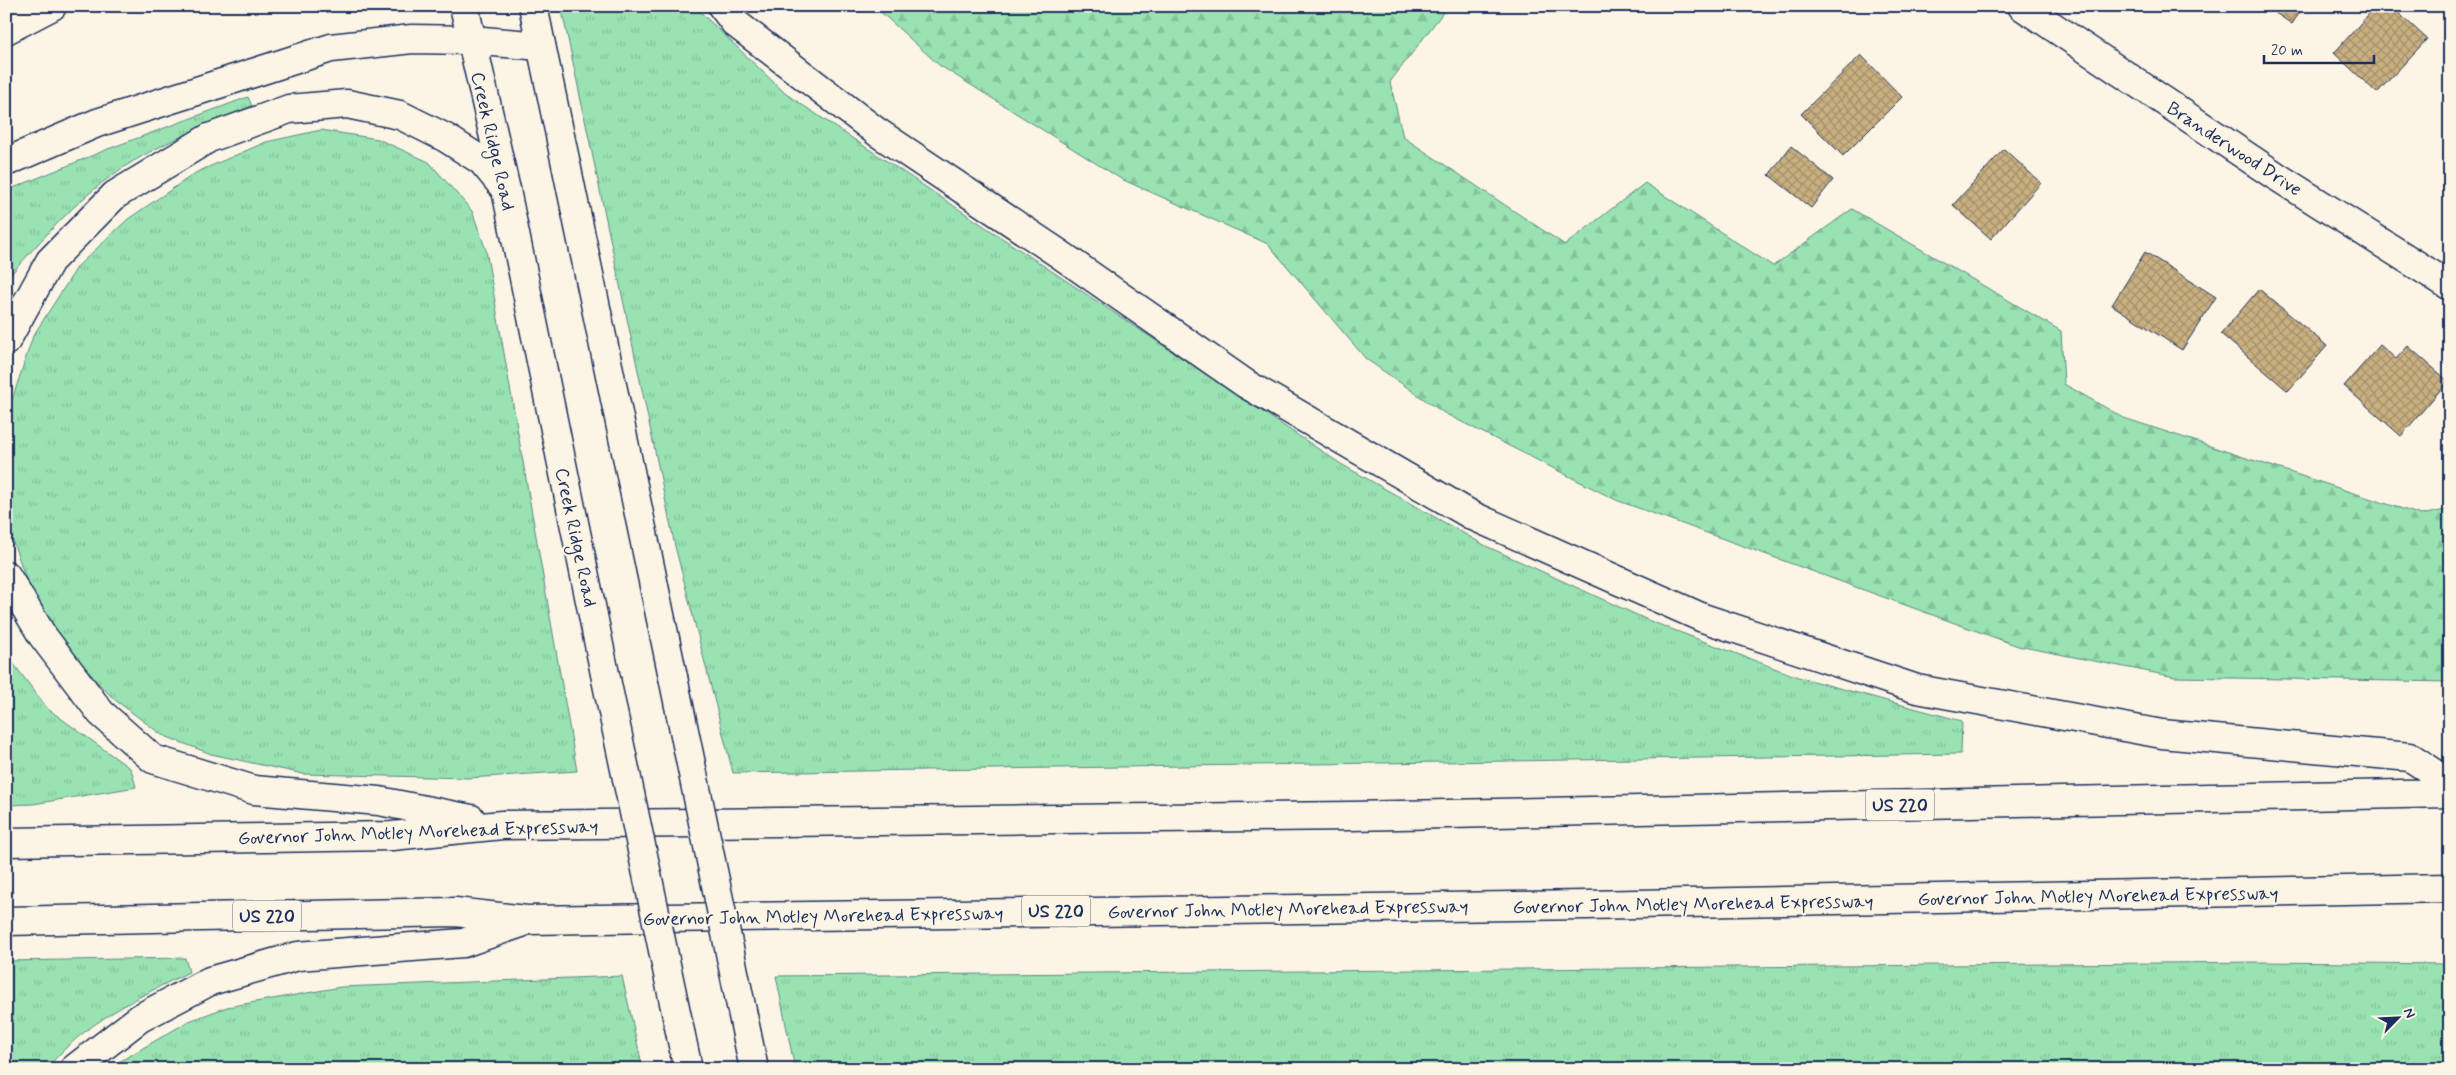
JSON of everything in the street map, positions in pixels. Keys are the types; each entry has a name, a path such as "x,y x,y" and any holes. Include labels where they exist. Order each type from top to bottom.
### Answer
{"main road":[{"path":"6,30 52,6"},
{"name":"Creek Ridge Road","path":"464,6 506,190 688,1069"},
{"path":"533,6 754,1069"},
{"path":"722,6 735,23 877,132 1061,255 1246,384 1474,516 1703,618 1917,689 2162,734 2410,757 2450,783"},
{"name":"Branderwood Drive","path":"2022,6 2276,176 2450,286"},
{"path":"6,162 97,123 331,48 412,39 471,40 541,46"},
{"path":"6,341 50,262 115,195 209,138 289,109 347,104 400,116 446,138 482,161 506,190"},
{"path":"6,575 42,635 101,713 153,759 254,790 379,801 502,825"},
{"name":"Governor John Motley Morehead Expressway","path":"6,842 392,836 502,825 1351,816 2450,793"},
{"name":"Governor John Motley Morehead Expressway","path":"6,921 455,912 527,920 1586,905 2450,888"},
{"path":"74,1069 140,1018 210,981 298,956 463,943 527,920"}],"green space":[{"path":"561,6 694,6 786,94 1341,464 1486,546 1650,621 1798,677 1962,721 1961,754 733,773 675,546"},
{"path":"874,6 1448,6 1390,82 1403,137 1565,245 1645,183 1773,266 1852,209 2061,331 2064,384 2124,418 2421,515 2450,509 2450,682 2175,677 2018,646 1616,500 1444,413 1366,359 1268,244 1121,179 939,65"},
{"path":"248,97 252,106 150,152 102,183 59,222 6,280 6,191 108,149"},
{"path":"321,130 378,139 429,162 472,211 486,250 577,771 469,778 303,774 211,754 162,735 115,700 72,657 32,596 13,542 6,498 6,447 10,406 33,336 78,266 128,219 197,172 266,142"},
{"path":"6,654 48,709 131,769 136,787 33,804 6,805"},
{"path":"185,958 189,972 131,1002 94,1025 61,1053 47,1069 6,1069 6,961"},
{"path":"2264,962 2450,964 2450,1069 795,1069 776,976"},
{"path":"622,976 643,1069 113,1069 119,1062 189,1021 227,1007 341,987"}],"building":[{"path":"2265,6 2304,6 2292,24"},
{"path":"2376,6 2391,6 2427,39 2377,93 2334,53"},
{"path":"1861,55 1902,97 1843,156 1801,114"},
{"path":"1791,146 1833,180 1811,208 1769,175"},
{"path":"2004,149 2041,183 1991,239 1953,205"},
{"path":"2145,252 2216,297 2182,350 2112,305"},
{"path":"2259,289 2327,346 2288,391 2221,334"},
{"path":"2380,345 2396,359 2408,346 2448,381 2401,436 2344,386"}]}
